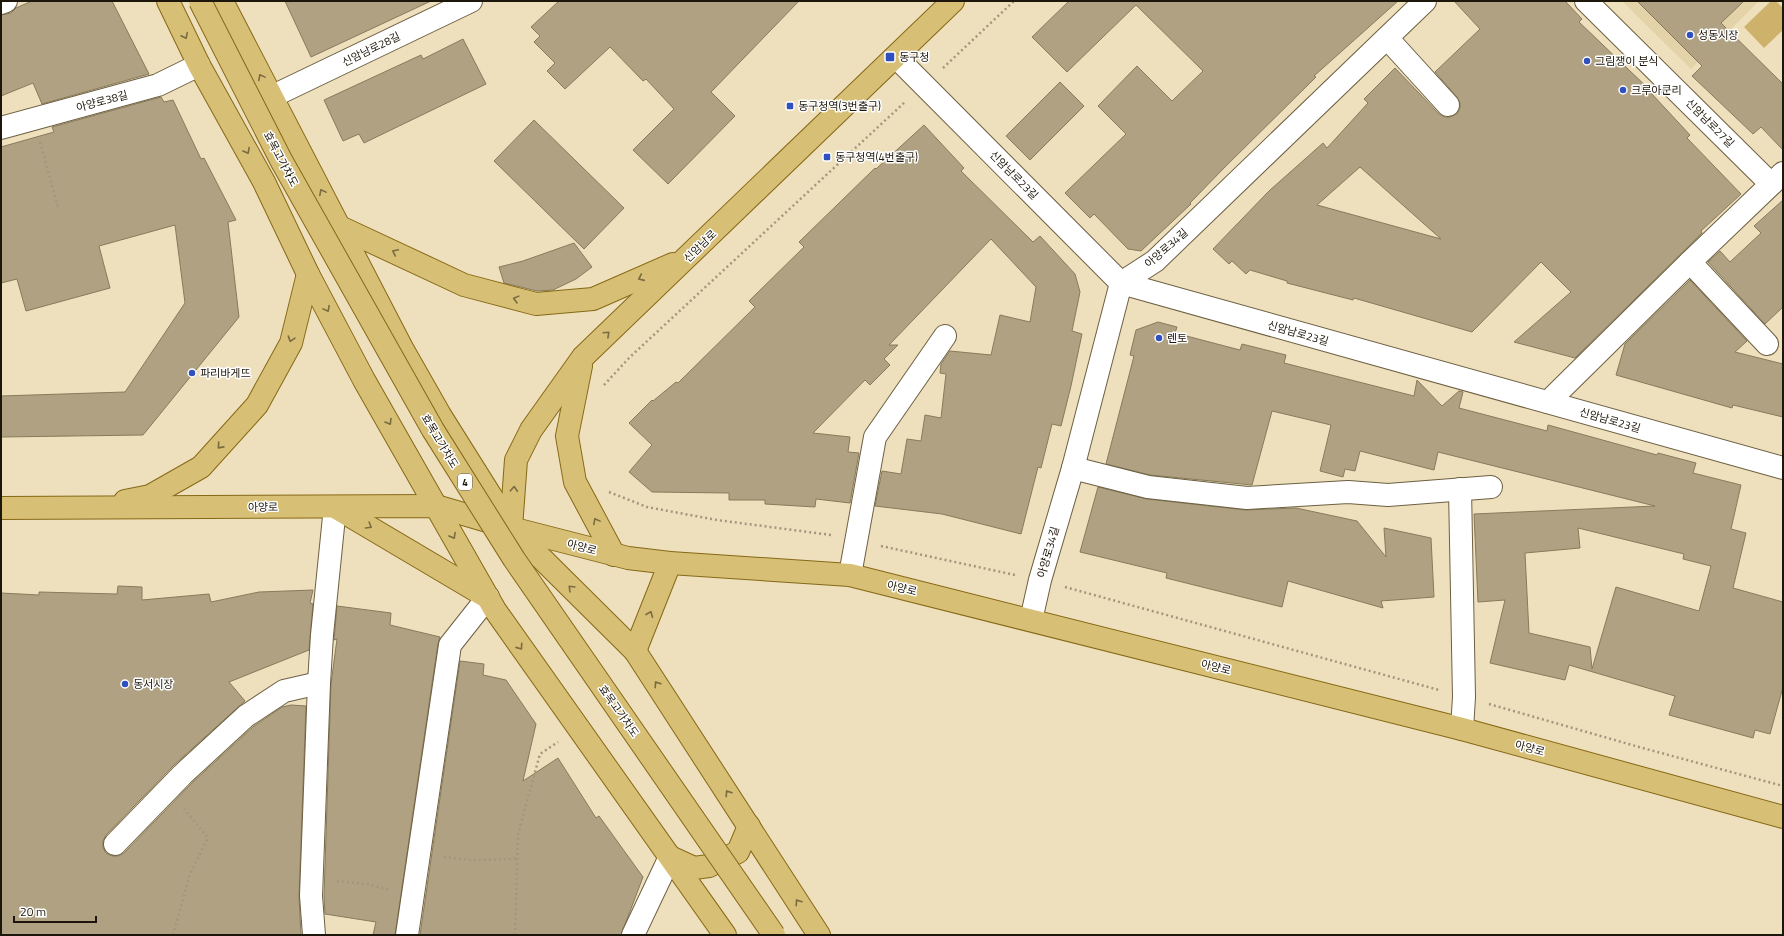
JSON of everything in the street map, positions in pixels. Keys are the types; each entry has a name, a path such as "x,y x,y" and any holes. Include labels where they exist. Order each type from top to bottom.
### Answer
{"main road":[{"path":"168,1 199,65 264,182 308,274 364,380 495,610 723,934"},
{"name":"효목고가차도","path":"200,1 281,160 433,430 514,560 774,935"},
{"path":"222,1 403,350 440,415 511,528 635,650 819,935"},
{"name":"신암남로","path":"511,528 516,460 531,430 583,357 689,257 953,1"},
{"path":"340,227 464,285 536,304 593,299 689,257"},
{"path":"91,508 150,496 201,467 257,405 291,343 308,274"},
{"path":"583,357 567,436 575,482 614,555"},
{"path":"335,506 488,597"},
{"name":"아양로","path":"1,508 436,506 511,528 614,555 670,563 850,575 1462,729 1783,817"},
{"path":"635,650 670,563"},
{"path":"670,857 694,868 709,866 738,852 749,826"}],"street":[{"path":"1,3 6,1"},
{"name":"신암남로28길","path":"271,96 471,1"},
{"name":"아양로34길","path":"1031,620 1040,580 1072,468 1121,283 1155,260 1425,1"},
{"name":"신암남로27길","path":"1586,1 1777,179"},
{"path":"1387,38 1448,105"},
{"name":"신암남로23길","path":"896,57 1121,283 1783,468"},
{"name":"아양로38길","path":"1,128 158,85 199,65"},
{"path":"1548,402 1690,262 1777,179"},
{"path":"1690,262 1767,344"},
{"path":"850,575 875,438 945,336"},
{"path":"1072,468 1148,487 1247,498 1348,492 1388,495 1490,487"},
{"path":"1460,490 1464,697 1462,729"},
{"path":"314,935 312,883 319,683 322,635 335,506"},
{"path":"407,935 450,645 488,597"},
{"path":"115,844 167,790 246,716 284,691 319,683"},
{"path":"633,935 670,857"}],"path":[{"path":"34,119 58,208"},
{"path":"515,935 518,834 540,754 579,729"},
{"path":"167,790 208,838 190,874 173,935"},
{"path":"419,853 473,860 517,860"},
{"path":"312,883 333,880 368,884 413,896"}],"shaded area":[{"name":"성동시장","path":"1622,1 1759,1 1691,69"},
{"path":"1771,1 1776,1 1783,8 1783,30 1764,48 1744,27"}],"building":[{"path":"32,1 112,1 149,74 42,104 33,83 1,96 1,15 11,13 16,8"},
{"path":"285,1 431,1 311,57"},
{"path":"559,1 799,1 711,92 735,116 668,184 633,150 674,109 646,79 643,81 610,47 565,89 547,71 555,63 534,42 540,36 531,27"},
{"path":"1069,1 1398,1 1314,76 1316,77 1224,168 1190,203 1191,204 1141,251 1128,249 1094,214 1090,218 1065,193 1126,134 1098,106 1137,66 1172,101 1203,71 1136,5 1067,72 1032,37"},
{"path":"1454,1 1565,1 1582,19 1579,22 1652,92 1651,93 1690,135 1687,138 1741,194 1701,231 1702,233 1575,358 1514,342 1571,292 1541,262 1472,332 1354,298 1353,300 1287,283 1287,281 1250,270 1246,274 1232,261 1229,264 1213,249 1269,191 1323,143 1327,148 1368,103 1364,99 1395,68 1439,114 1445,117 1450,117 1457,114 1460,108 1460,103 1457,97 1435,72 1480,29","holes":["1360,167 1441,239 1317,205"]},
{"path":"1637,1 1744,1 1721,23 1783,84 1783,150 1761,127 1753,134 1692,76 1702,66"},
{"path":"463,39 486,84 364,143 359,134 343,141 324,100 421,55 423,59"},
{"path":"1060,82 1084,106 1030,160 1006,136"},
{"path":"161,97 164,102 173,100 201,159 204,158 236,220 228,222 239,317 143,435 1,437 1,396 125,392 185,303 175,225 99,246 110,288 26,311 17,279 1,283 1,147 54,132 52,127"},
{"path":"534,120 624,208 584,249 494,161"},
{"path":"924,125 964,168 961,171 1033,242 1040,236 1075,274 1080,292 1072,331 1082,334 1071,386 1061,426 1052,424 1041,468 1038,467 1021,534 942,514 875,506 882,471 901,474 907,439 921,441 925,415 941,418 946,374 940,373 941,364 950,351 991,355 1000,315 1030,322 1036,287 991,239 889,345 898,345 884,359 890,365 870,385 865,380 813,433 850,437 848,452 859,453 850,503 816,499 815,507 765,504 765,500 729,500 729,493 652,492 629,472 652,445 629,423 652,400 653,401 676,382 678,383 755,307 749,301 804,247 799,242 875,168 876,169"},
{"path":"1783,200 1783,307 1765,324 1708,262 1720,251 1730,262 1761,233 1754,226"},
{"path":"574,243 592,267 576,279 553,290 537,291 504,283 499,267 523,261"},
{"path":"1690,280 1747,341 1735,352 1783,364 1783,417 1733,405 1732,408 1616,375 1625,344"},
{"path":"1158,322 1177,327 1175,333 1240,350 1242,344 1286,355 1284,363 1414,396 1417,380 1442,406 1459,391 1463,392 1459,408 1547,431 1548,425 1657,455 1658,453 1696,463 1693,473 1741,485 1731,529 1746,533 1733,588 1783,602 1783,687 1770,734 1755,730 1753,738 1669,715 1675,696 1569,665 1565,680 1490,663 1505,600 1478,602 1474,514 1655,506 1438,452 1434,470 1360,451 1355,471 1345,469 1343,477 1320,471 1331,425 1272,411 1252,485 1150,475 1106,464 1134,356 1130,355 1136,330","holes":["1578,528 1684,554 1683,559 1711,566 1699,611 1616,587 1592,669 1590,647 1529,633 1525,553 1580,548"]},
{"path":"1098,487 1147,499 1246,510 1296,508 1357,521 1386,557 1384,528 1431,538 1434,597 1381,601 1383,608 1288,581 1282,607 1166,578 1167,573 1080,552"},
{"path":"118,586 142,587 142,600 209,594 211,602 259,592 313,590 310,603 313,604 309,650 229,682 245,701 174,765 106,835 103,841 103,848 106,853 112,856 118,856 124,853 192,783 254,726 282,707 291,705 306,706 299,896 301,935 1,935 1,593 39,595 39,592 117,594"},
{"path":"337,606 391,613 390,625 440,637 395,935 373,935 376,922 325,914 324,896 331,684 337,639 334,640"},
{"path":"460,661 484,664 483,675 506,680 536,724 523,781 558,758 596,818 599,816 643,877 621,935 420,935"}],"place":[{"name":"성동시장","path":"1690,35"},
{"name":"동구청","path":"890,57"},
{"name":"그림쟁이 분식","path":"1587,61"},
{"name":"크루아쿤리","path":"1623,90"},
{"name":"동구청역(3번출구)","path":"790,106"},
{"name":"동구청역(4번출구)","path":"827,157"},
{"name":"렌토","path":"1159,338"},
{"name":"파리바게뜨","path":"192,373"},
{"name":"동서시장","path":"125,684"}]}
